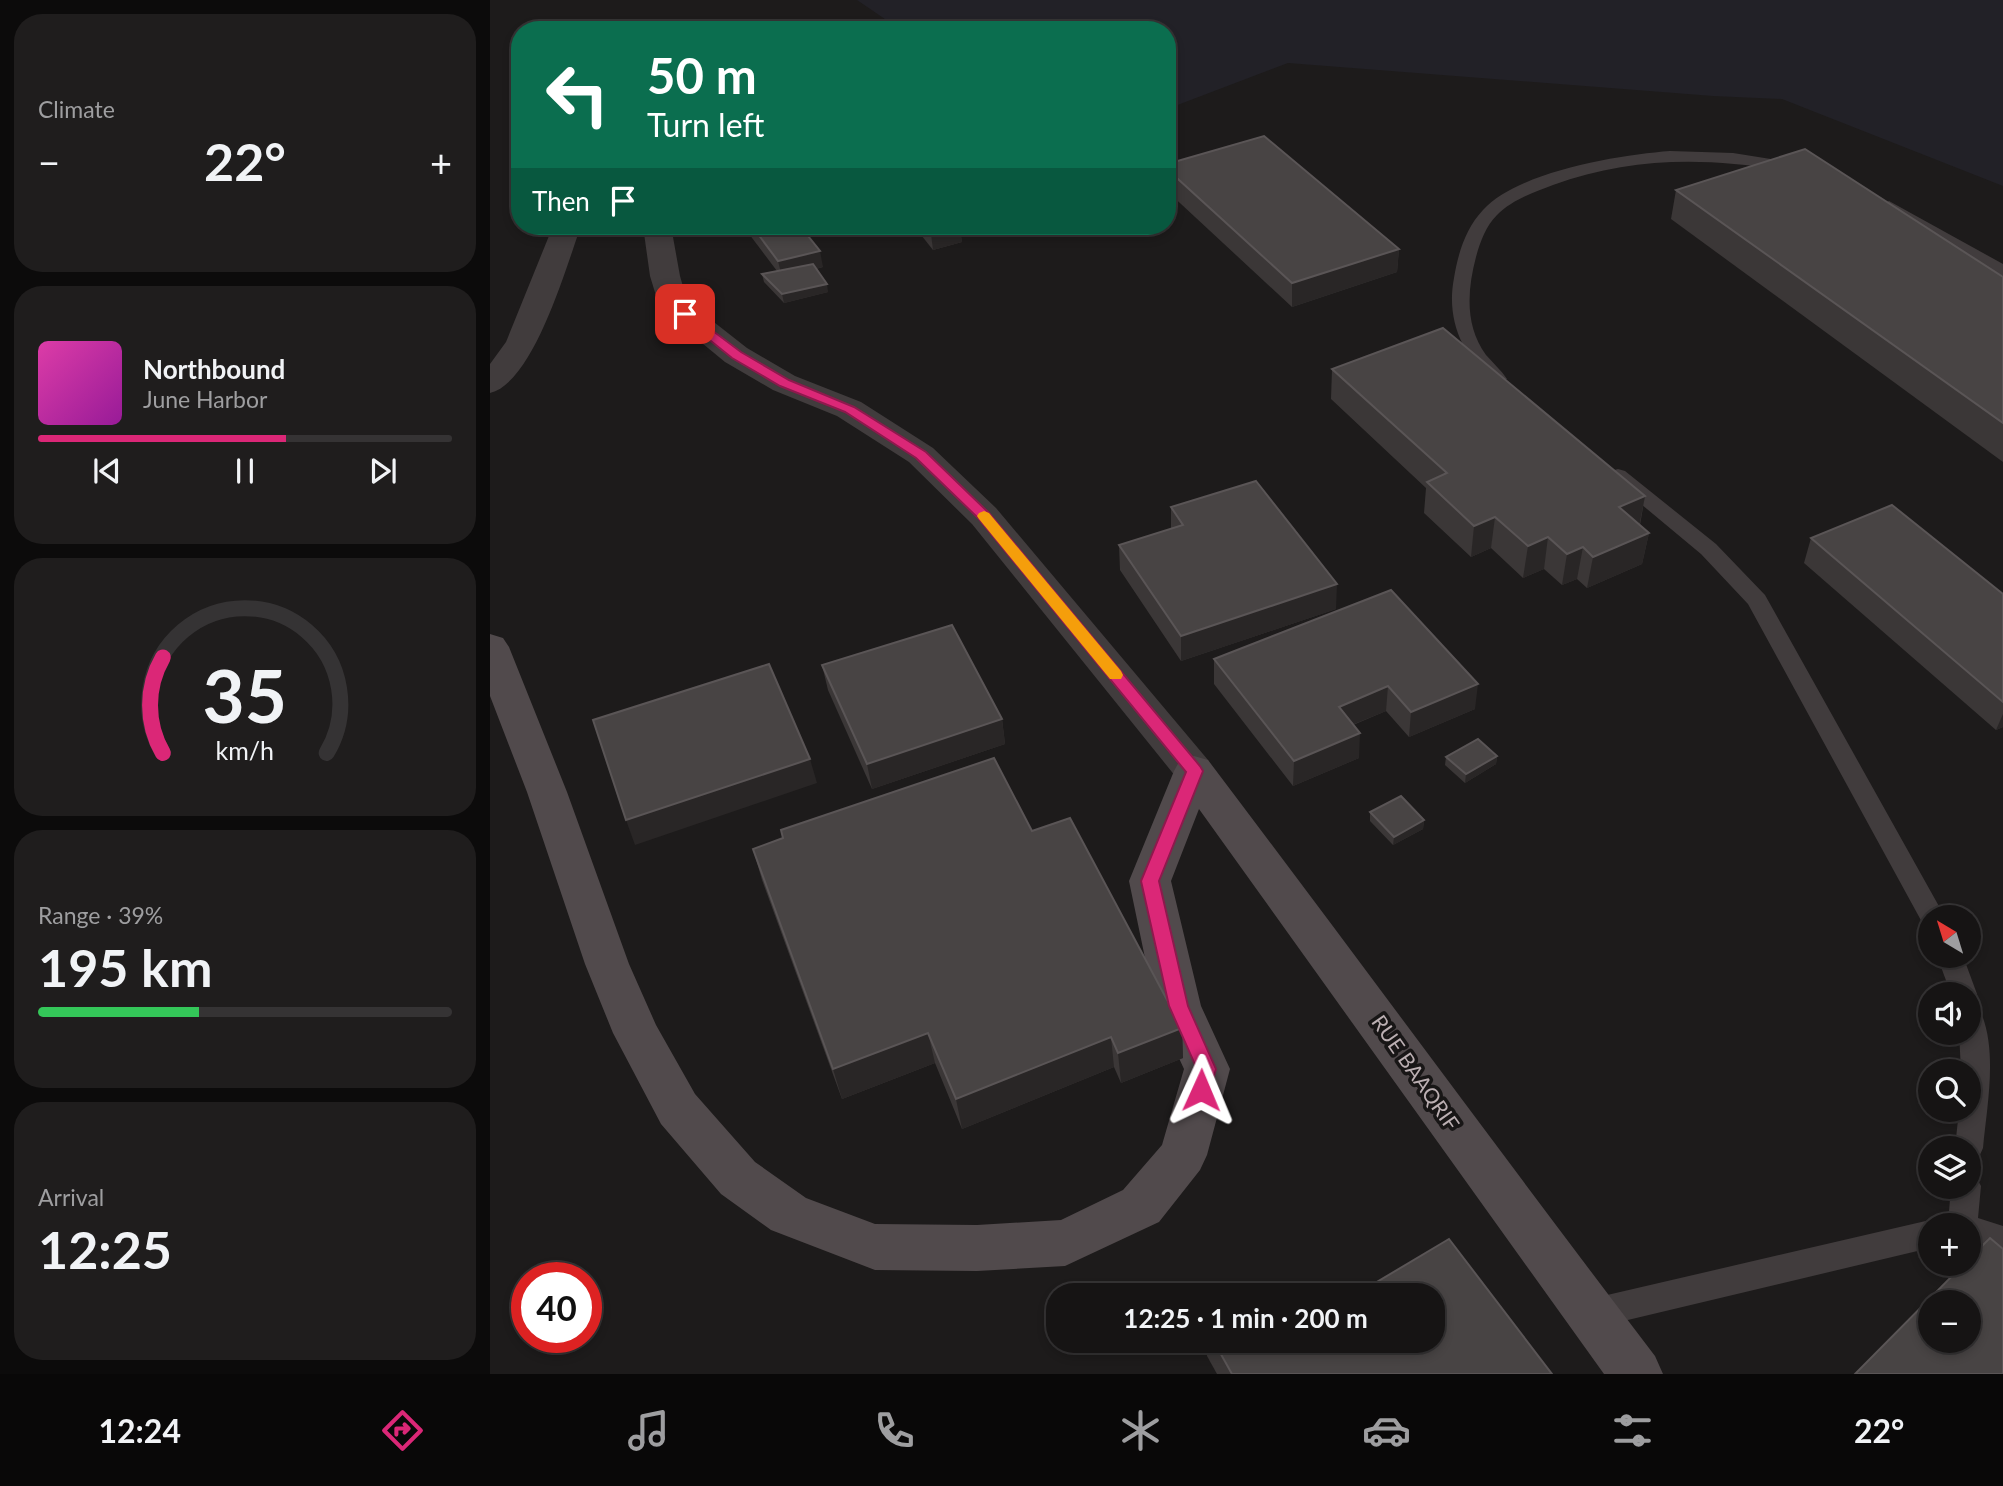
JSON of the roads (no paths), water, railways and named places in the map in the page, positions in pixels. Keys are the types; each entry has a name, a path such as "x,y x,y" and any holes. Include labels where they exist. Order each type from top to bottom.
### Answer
{"street":[{"path":"490,383 522,342 564,235"},
{"path":"490,647 547,792 607,964 636,1032 678,1109 738,1178 789,1214 874,1247 977,1248 1065,1243 1141,1206 1183,1155 1206,1069 1178,1006 1150,881 1194,771 984,516 921,455 849,410 784,383 736,355 685,314 671,299 658,235"},
{"name":"RUE BAAQRIF","path":"1194,771 1636,1374"}],"lane":[{"path":"1508,388 1484,366 1468,344 1459,311 1459,290 1467,257 1478,229 1496,206 1528,189 1572,172 1616,160 1690,155 1756,160 1819,175"},
{"path":"1868,194 2003,271"},
{"path":"1603,463 1702,542 1731,569 1757,600 1925,905"},
{"path":"1970,1136 1974,1045"},
{"path":"1981,1232 2003,1240"},
{"path":"1590,1314 1918,1237"}]}
